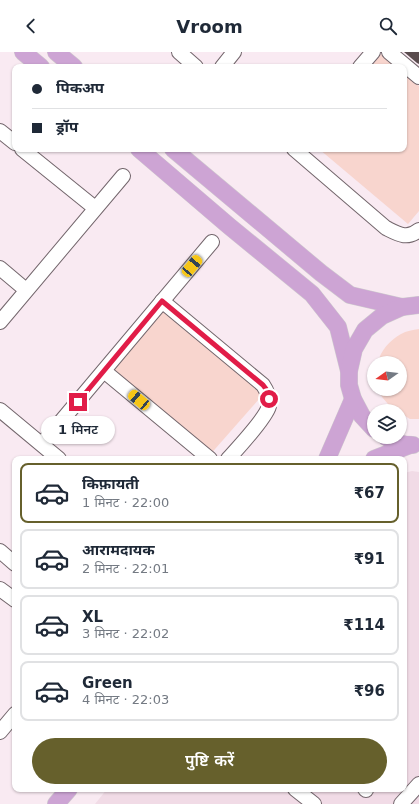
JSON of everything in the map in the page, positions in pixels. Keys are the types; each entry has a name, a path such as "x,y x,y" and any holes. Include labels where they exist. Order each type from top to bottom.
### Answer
{"main road":[{"path":"23,52 37,64"},
{"path":"56,52 70,64"},
{"path":"143,152 312,294 338,326 349,371"},
{"path":"177,152 321,273 350,295 402,307 419,306"},
{"path":"367,421 362,416 353,399 349,385 349,371 354,349 365,330 382,316 402,307"},
{"path":"328,456 353,399"},
{"path":"383,456 414,445"},
{"path":"56,804 66,792"}],"street":[{"path":"179,52 193,64"},
{"path":"224,64 234,52"},
{"path":"363,64 373,52"},
{"path":"389,52 403,64"},
{"path":"407,67 419,77"},
{"path":"0,131 12,141"},
{"path":"26,152 95,208"},
{"path":"297,152 386,228 396,234 403,235 413,234 419,230"},
{"path":"0,322 123,176"},
{"path":"42,444 212,242"},
{"path":"0,268 26,290"},
{"path":"162,301 266,389 269,399 269,407 257,425 231,456"},
{"path":"104,371 206,456"},
{"path":"0,410 56,456"},
{"path":"0,552 12,562"},
{"path":"0,589 12,598"},
{"path":"0,731 12,717"},
{"path":"401,804 419,784"}],"shaded area":[{"path":"381,54 393,64 373,64"},
{"path":"407,76 419,86 419,211 408,224 323,152 407,152"},
{"path":"169,301 268,389 209,456 207,456 109,369"},
{"path":"419,329 419,419 410,419 407,417 407,404 388,404 382,396 407,396 407,356 380,356 386,346 393,339 405,332"},
{"path":"407,472 419,472 419,804 95,804 105,792 407,792"}],"building":[{"path":"404,52 419,52 419,64 417,63"}],"route":[{"path":"78,402 162,301 263,385 269,399"}]}
